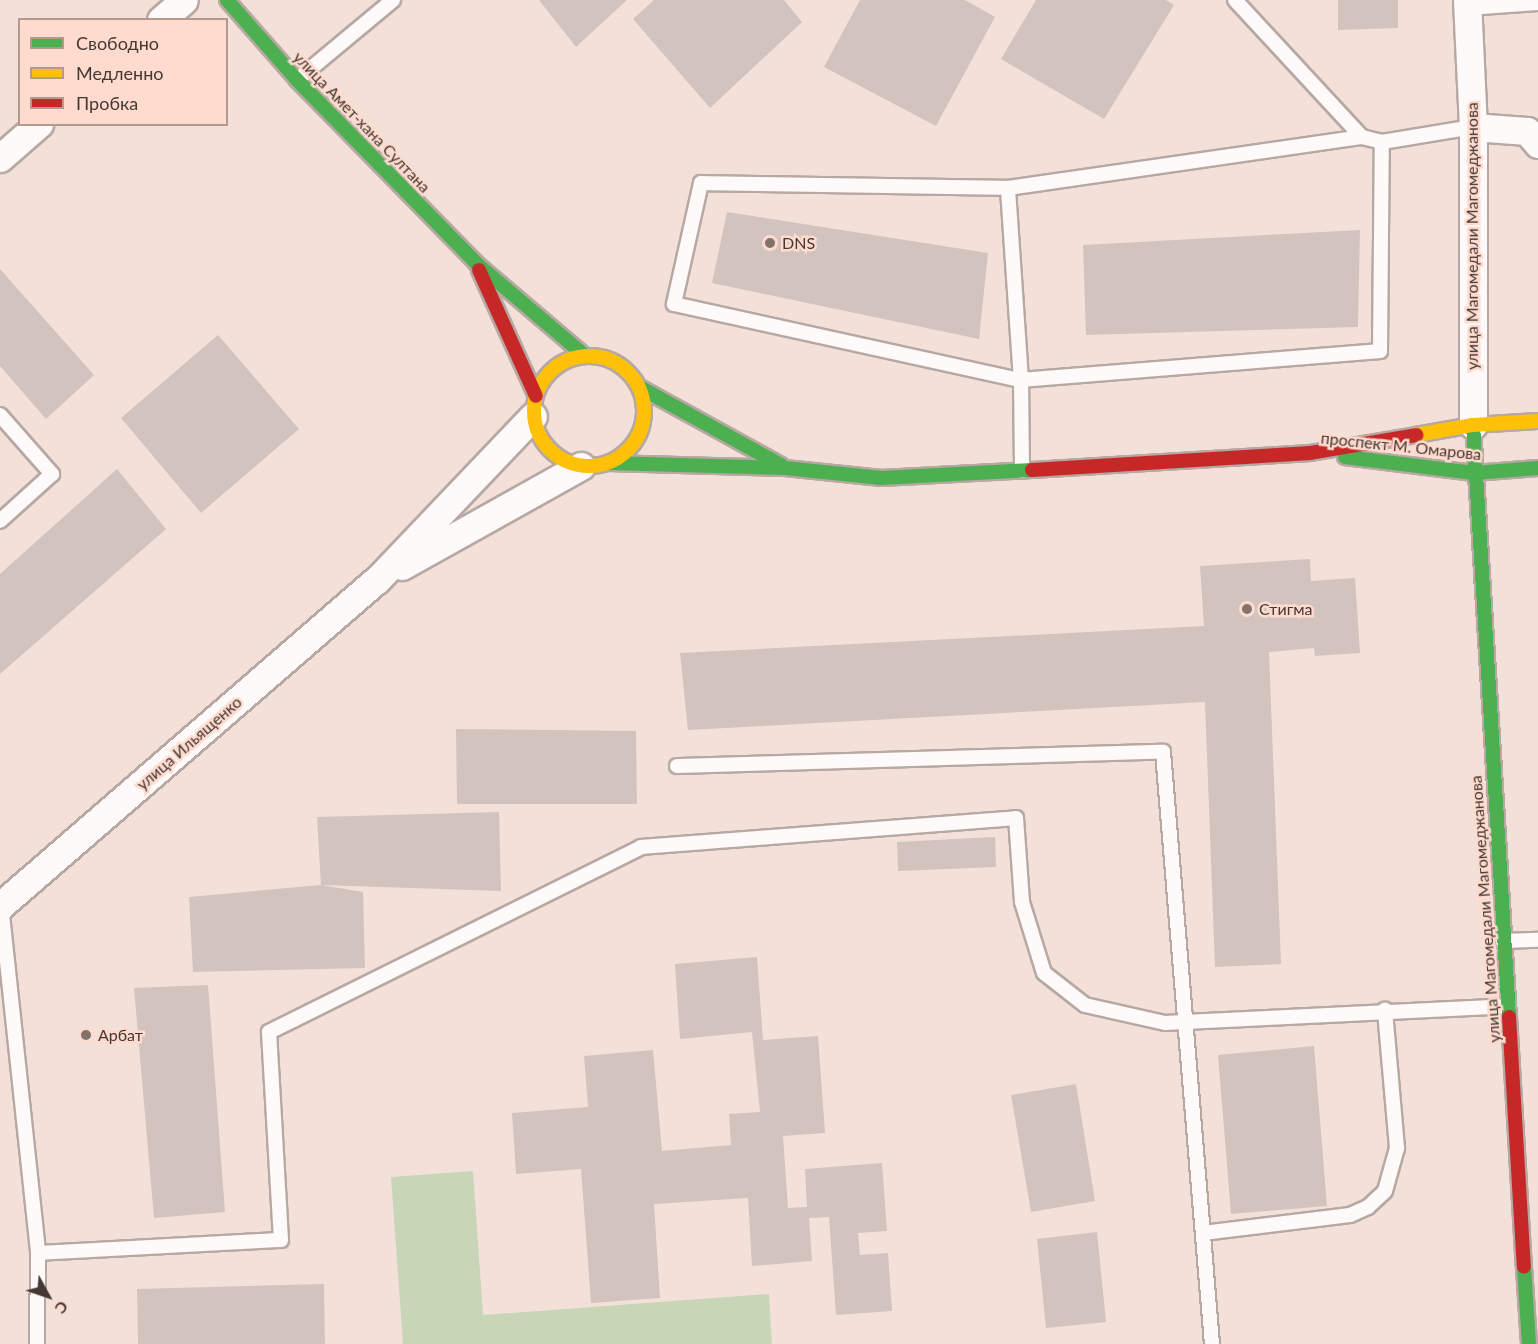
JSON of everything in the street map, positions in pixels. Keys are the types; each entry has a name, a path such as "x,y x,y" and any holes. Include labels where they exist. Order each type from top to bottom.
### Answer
{"main road":[{"name":"улица Амет-хана Султана","path":"227,0 297,80 476,263"},
{"path":"476,263 584,355 618,362 641,388 785,468"},
{"path":"476,263 535,406 542,440 553,452 581,466 609,463 785,468 881,478 1310,453"},
{"path":"535,406 553,368 584,355"},
{"path":"609,463 634,446 645,417 641,388"},
{"name":"проспект М. Омарова","path":"1310,453 1473,425 1538,421"},
{"name":"улица Магомедали Магомеджановa","path":"1473,425 1474,473"},
{"name":"проспект М. Омарова","path":"1310,453 1474,473 1538,468"},
{"name":"улица Магомедали Магомеджанова","path":"1474,473 1529,1344"}],"street":[{"path":"163,18 184,0"},
{"name":"улица Магомедали Магомеджановa","path":"1467,4 1473,127 1473,425"},
{"path":"0,158 37,126"},
{"path":"1473,127 1527,131 1538,144"},
{"path":"377,580 535,406"},
{"path":"377,580 581,466"},
{"name":"улица Ильященко","path":"1,905 377,580"}],"lane":[{"path":"297,80 393,0"},
{"path":"1235,0 1362,137"},
{"path":"1467,4 1538,3"},
{"path":"1382,142 1380,351 1021,380 674,304 701,183 1008,188 1362,137 1382,142 1473,127"},
{"path":"1008,188 1021,380 1022,471"},
{"path":"0,415 52,474 0,521"},
{"path":"677,766 1163,752 1212,1344"},
{"path":"38,1252 281,1240 269,1032 641,847 1016,818 1022,902 1044,974 1085,1005 1165,1023 1385,1010 1507,1006"},
{"path":"1,905 38,1252 36,1344"},
{"path":"1503,941 1538,940"},
{"path":"1203,1233 1350,1215 1368,1207 1385,1191 1398,1148 1385,1010"}],"green space":[{"path":"473,1171 483,1315 769,1294 772,1344 403,1344 391,1177"}],"building":[{"path":"539,0 627,0 576,47"},
{"path":"654,0 784,0 802,22 710,108 633,19"},
{"path":"860,0 965,0 995,17 936,126 824,67"},
{"path":"1036,0 1166,0 1174,5 1104,119 1001,59"},
{"path":"1338,0 1398,0 1398,28 1338,30"},
{"path":"727,212 988,253 979,339 712,283"},
{"path":"1360,230 1358,327 1086,335 1083,245"},
{"path":"0,269 94,375 46,419 0,366"},
{"path":"218,335 299,429 201,513 121,418"},
{"path":"117,469 166,529 0,674 0,574"},
{"path":"1310,559 1311,581 1355,578 1360,653 1315,656 1314,648 1269,652 1281,964 1215,967 1205,702 688,730 680,653 1204,626 1200,566"},
{"path":"456,729 636,731 637,804 457,804"},
{"path":"499,812 501,891 321,885 317,817"},
{"path":"995,837 996,867 898,871 897,842"},
{"path":"321,885 363,892 365,968 193,972 189,897"},
{"path":"757,957 763,1040 818,1036 825,1133 783,1136 788,1208 807,1207 805,1169 882,1163 887,1231 858,1233 860,1255 888,1253 892,1311 836,1315 829,1217 809,1218 812,1261 752,1266 748,1198 654,1204 660,1298 591,1303 581,1169 516,1174 512,1113 588,1107 584,1056 653,1050 662,1151 731,1145 729,1114 760,1112 752,1032 680,1039 675,964"},
{"path":"208,985 225,1212 154,1218 134,988"},
{"path":"1314,1046 1327,1206 1231,1214 1218,1055"},
{"path":"1076,1084 1095,1201 1031,1212 1011,1095"},
{"path":"1097,1232 1106,1322 1046,1328 1037,1239"},
{"path":"324,1284 325,1344 138,1344 137,1289"}],"traffic: fast":[{"path":"227,0 297,80 476,263 584,355"},
{"path":"641,388 781,465"},
{"path":"1473,425 1509,1017"},
{"path":"1345,457 1474,473 1538,468"},
{"path":"609,463 785,468 881,478 1032,470"},
{"path":"1524,1267 1529,1344"}],"traffic: slow":[{"path":"589,356 610,360 628,372 640,390 644,411 640,432 628,450 610,462 589,466 568,462 550,450 538,432 534,411 538,390 550,372 568,360 589,356"},
{"path":"1416,435 1473,425 1538,421"}],"traffic: jam":[{"path":"479,270 536,396"},
{"path":"1032,470 1310,453 1416,435"},
{"path":"1509,1017 1524,1267"}],"place":[{"name":"DNS","path":"770,243"},
{"name":"Стигма","path":"1247,609"},
{"name":"Арбат","path":"86,1035"}]}
